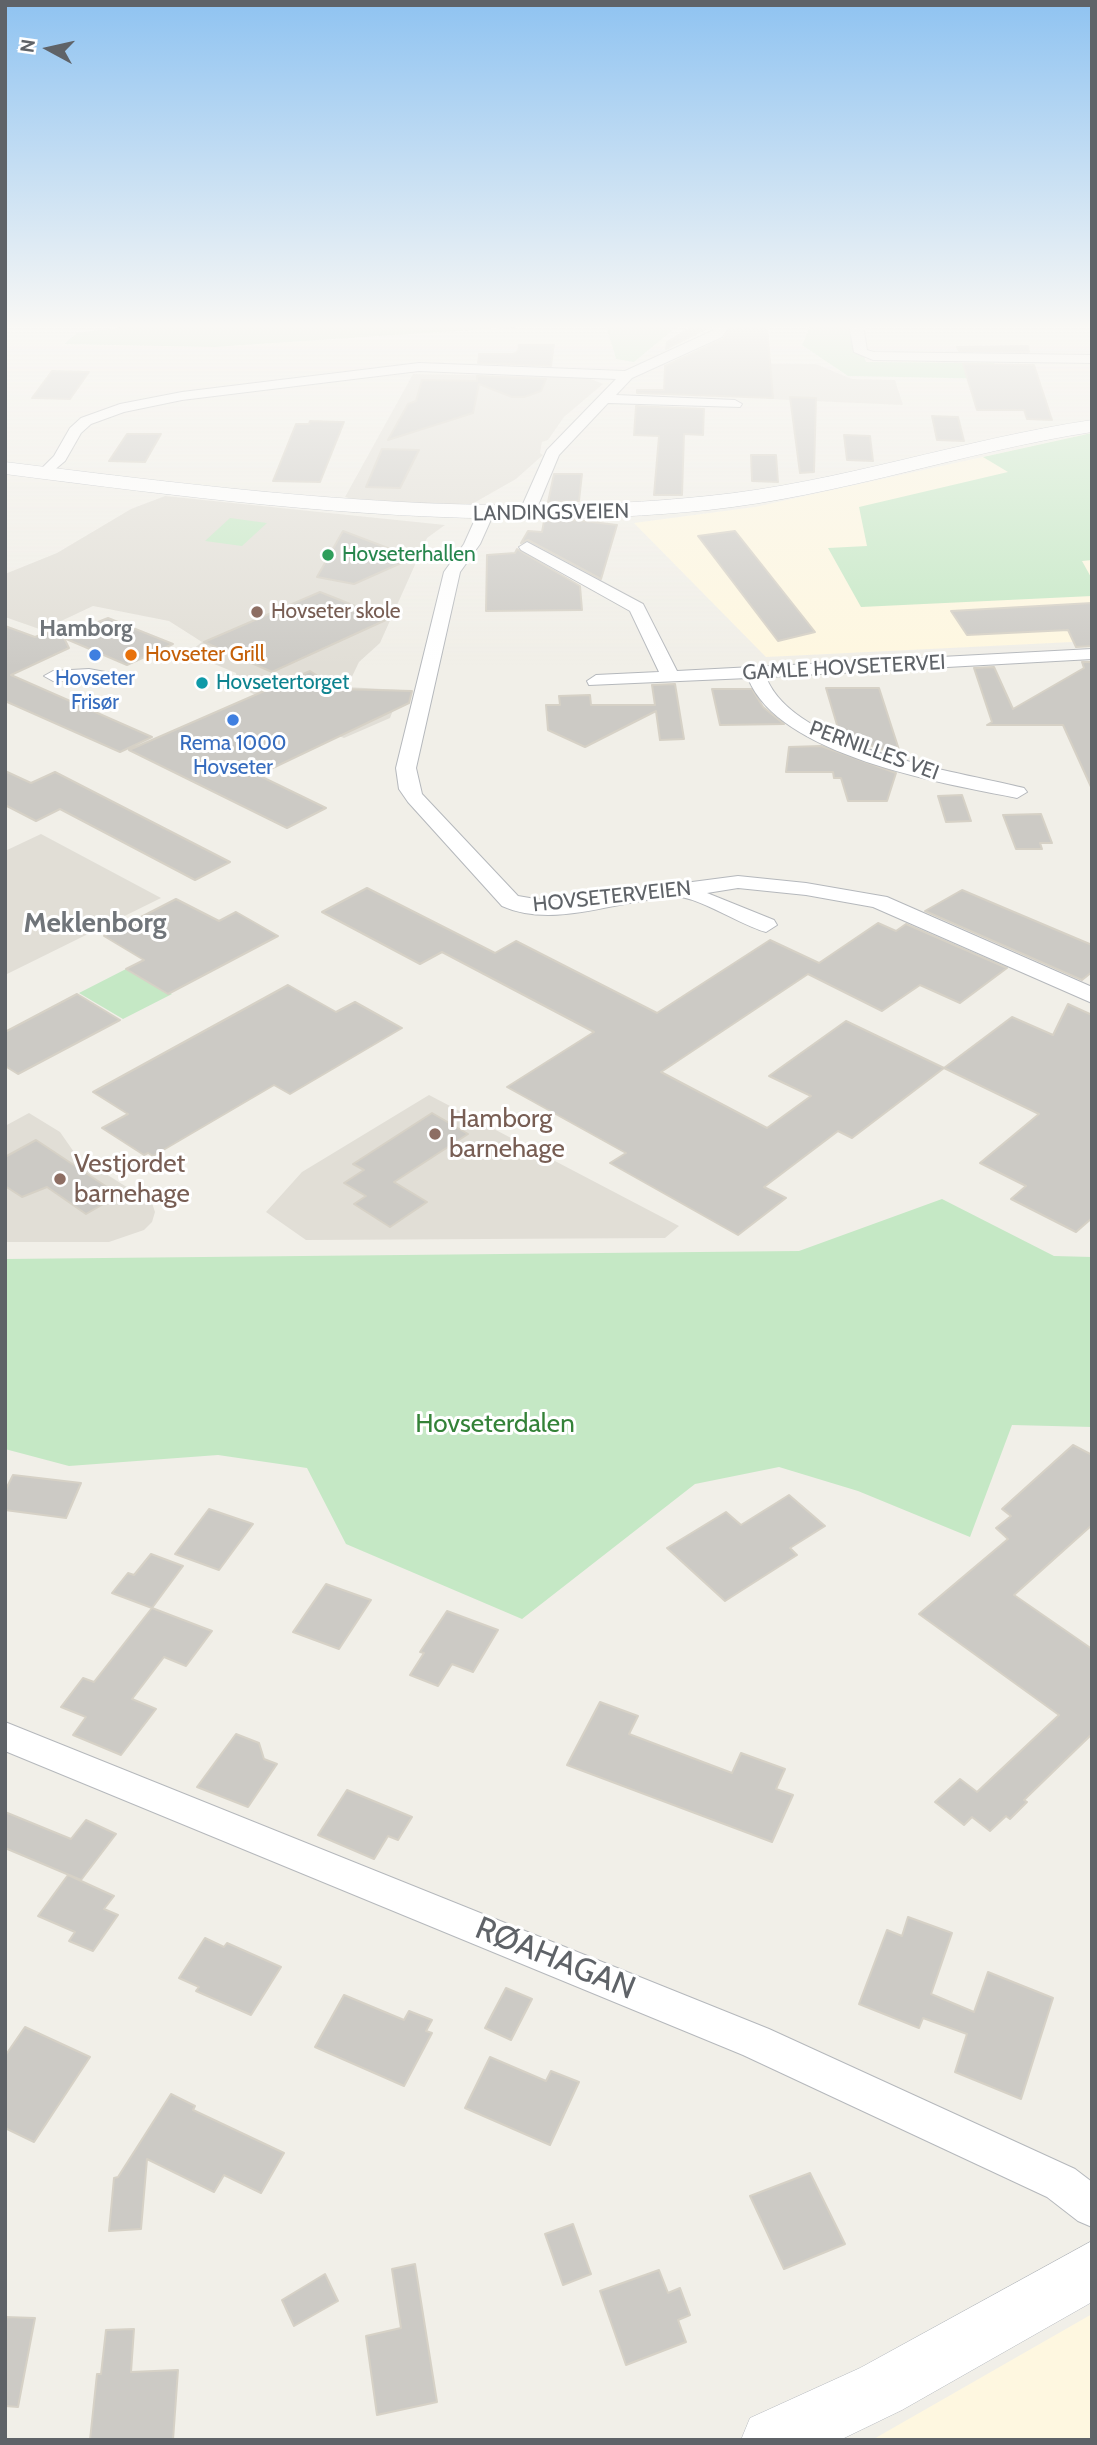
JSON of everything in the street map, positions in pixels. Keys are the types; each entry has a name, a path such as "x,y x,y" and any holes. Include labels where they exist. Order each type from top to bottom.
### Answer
{"street":[{"path":"45,473 60,458 70,439"},
{"path":"526,516 552,453 565,439"},
{"name":"LANDINGSVEIEN","path":"5,468 341,508 526,516 648,510 765,496 1031,439"},
{"name":"HOVSETERVEIEN","path":"485,515 472,544 452,572 406,768 408,789 465,855 510,901 522,906 547,908 738,882 806,889 879,902 1092,996"},
{"path":"527,547 638,608 671,678"},
{"name":"GAMLE HOVSETERVEI","path":"596,681 1092,654"},
{"name":"PERNILLES VEI","path":"755,672 771,704 811,731 914,768 1017,792"},
{"path":"53,676 89,674 120,680"},
{"path":"684,890 766,925"},
{"name":"RØAHAGAN","path":"5,1736 766,2046 1061,2183 1092,2207"},
{"path":"772,2440 881,2389 1092,2270"}],"shaded area":[{"path":"377,439 549,439 542,442 540,453 543,455 516,479 465,508 363,502 345,497"},
{"path":"1064,439 1092,439 1092,641 766,657 634,523 755,507"},
{"name":"Hovseter skole","path":"165,496 445,525 427,538 380,643 359,662 347,687 401,690 390,718 344,738 323,730 238,686 236,673 188,653 202,642 169,621 93,606 42,630 5,617 5,574 57,553 131,509"},
{"path":"41,834 161,898 5,975 5,851"},
{"name":"Hamborg barnehage","path":"429,1095 679,1226 665,1238 306,1240 266,1212 302,1172"},
{"name":"Vestjordet barnehage","path":"29,1113 60,1132 76,1155 152,1203 155,1212 152,1222 144,1230 109,1242 5,1242 5,1126"},
{"path":"1092,2314 1092,2440 872,2440"}],"green space":[{"path":"1064,439 1092,439 1092,560 1082,561 1092,579 1092,596 861,607 828,548 867,546 859,507 1008,472 983,457"},
{"path":"230,518 267,523 242,546 205,541"},
{"path":"126,969 172,994 123,1019 79,993"},
{"name":"Hovseterdalen","path":"942,1199 1054,1256 1092,1257 1092,1427 1012,1425 970,1537 858,1491 779,1467 695,1484 522,1619 346,1544 307,1468 218,1455 69,1466 5,1449 5,1259 799,1251"}],"building":[{"path":"124,439 158,439 145,462 109,461"},
{"path":"290,439 337,439 320,482 273,481"},
{"path":"659,439 684,439 682,495 654,495"},
{"path":"796,439 815,439 814,472 800,473"},
{"path":"844,439 870,439 873,461 847,460"},
{"path":"964,439 964,441 937,440"},
{"path":"382,449 419,450 400,488 366,487"},
{"path":"751,455 776,455 778,482 752,481"},
{"path":"554,474 582,474 579,501 548,502"},
{"path":"576,520 617,525 601,579 528,540 521,543 528,531 542,532 544,521"},
{"path":"343,531 393,550 387,552 408,560 354,584 317,577"},
{"path":"735,531 815,632 778,641 698,536"},
{"path":"517,549 580,586 582,610 486,611 487,555 515,553"},
{"name":"Hovseter skole","path":"320,592 388,619 272,672 204,642"},
{"path":"1092,603 1092,646 1076,647 1068,630 967,635 951,611"},
{"path":"108,618 173,644 127,665 64,638 69,648 11,675 152,737 120,752 5,701 5,626 35,637 58,628 63,636"},
{"path":"1082,662 1092,662 1092,789 1063,725 987,725 992,722 974,668 994,667 1013,709 1084,668"},
{"path":"310,671 338,689 412,691 409,703 258,775 326,808 287,828 129,750"},
{"path":"675,684 684,739 660,740 656,711 585,747 548,730 546,705 560,705 559,696 590,695 591,705 655,705 652,685"},
{"path":"826,688 879,688 901,756 840,735"},
{"path":"712,689 752,689 763,707 784,724 720,725"},
{"path":"821,746 896,773 887,801 848,801 841,778 834,778 833,772 786,772 789,747"},
{"path":"5,771 31,783 55,772 230,862 195,880 60,809 36,821 5,805"},
{"path":"962,795 971,821 946,822 938,796"},
{"path":"1041,814 1052,843 1040,843 1042,849 1016,849 1003,815"},
{"path":"367,888 495,953 516,941 657,1013 770,940 819,963 878,923 896,931 906,924 1007,968 960,1003 920,985 882,1011 808,974 661,1072 767,1128 811,1096 769,1076 846,1021 944,1068 852,1138 838,1131 764,1187 786,1198 738,1235 610,1163 626,1153 507,1087 594,1032 442,952 420,964 322,912"},
{"path":"962,890 1092,945 1092,972 1082,980 925,911"},
{"path":"176,899 219,921 236,912 278,936 168,994 126,969 144,960 104,936"},
{"path":"288,985 336,1012 355,1002 402,1028 290,1094 274,1085 153,1156 148,1153 144,1155 102,1128 128,1114 93,1092"},
{"path":"77,994 120,1020 18,1074 5,1066 5,1032"},
{"path":"1068,1004 1092,1015 1092,1218 1076,1232 1011,1199 1026,1186 980,1163 1039,1114 944,1068 1012,1017 1053,1035"},
{"path":"432,1113 468,1134 394,1182 427,1202 390,1227 354,1204 366,1196 344,1183 364,1170 353,1164"},
{"path":"36,1140 119,1195 86,1214 47,1187 22,1197 5,1186 5,1157"},
{"path":"1073,1445 1092,1455 1092,1525 1014,1595 1092,1649 1092,1734 1024,1800 1027,1802 1010,1819 1006,1816 990,1831 972,1817 964,1825 935,1802 960,1779 977,1792 1059,1715 919,1614 1008,1539 996,1528 1011,1516 1002,1509"},
{"path":"13,1475 81,1483 66,1518 5,1510 5,1491"},
{"path":"789,1495 825,1526 790,1548 797,1555 725,1601 667,1548 726,1512 741,1525"},
{"path":"209,1509 253,1524 219,1570 175,1554"},
{"path":"151,1554 183,1566 152,1608 112,1593 128,1573 134,1575"},
{"path":"326,1584 371,1600 339,1649 293,1632"},
{"path":"152,1608 212,1631 186,1666 164,1657 132,1699 156,1709 121,1755 73,1735 86,1717 61,1707 83,1678 94,1682"},
{"path":"447,1611 498,1630 473,1672 452,1664 438,1686 410,1675 424,1653 420,1652"},
{"path":"600,1702 638,1716 629,1734 732,1773 741,1753 785,1769 776,1789 793,1795 772,1842 567,1765"},
{"path":"236,1734 259,1743 264,1759 277,1764 248,1807 197,1787"},
{"path":"347,1790 412,1817 398,1840 388,1836 374,1859 318,1835"},
{"path":"5,1812 71,1839 86,1820 116,1834 81,1880 5,1848"},
{"path":"68,1875 114,1896 104,1909 118,1915 93,1951 69,1941 75,1932 38,1916"},
{"path":"908,1917 952,1933 931,1994 974,2012 988,1972 1053,1998 1021,2099 955,2072 967,2034 923,2018 919,2028 859,2004 887,1930 902,1936"},
{"path":"205,1938 224,1947 227,1943 281,1967 251,2015 196,1991 199,1987 179,1978"},
{"path":"506,1988 532,1999 511,2040 485,2028"},
{"path":"344,1995 404,2020 409,2011 432,2020 426,2031 432,2033 404,2086 315,2047"},
{"path":"25,2027 90,2057 34,2142 5,2128 5,2056"},
{"path":"490,2057 546,2081 551,2071 579,2082 550,2145 465,2108"},
{"path":"171,2094 195,2106 193,2110 284,2153 261,2193 224,2175 214,2192 147,2159 141,2229 109,2231 114,2178 118,2177"},
{"path":"810,2173 845,2244 784,2269 750,2196"},
{"path":"573,2224 591,2274 563,2285 545,2234"},
{"path":"415,2264 437,2402 377,2415 366,2336 401,2328 392,2269"},
{"path":"659,2270 668,2293 680,2288 690,2315 678,2320 686,2342 626,2365 600,2291"},
{"path":"325,2274 338,2301 294,2326 282,2300"},
{"path":"5,2317 35,2318 18,2407 5,2406"},
{"path":"134,2329 131,2372 178,2370 173,2440 90,2440 97,2374 101,2374 106,2330"}],"place":[{"name":"Hovseterhallen","path":"328,555"},
{"name":"Hovseter skole","path":"257,612"},
{"name":"Hovseter Frisør","path":"95,655"},
{"name":"Hovseter Grill","path":"131,655"},
{"name":"Hovsetertorget","path":"202,683"},
{"name":"Rema 1000 Hovseter","path":"233,720"},
{"name":"Hamborg barnehage","path":"435,1134"},
{"name":"Vestjordet barnehage","path":"60,1179"}],"district":[{"name":"Hamborg","path":"86,629"},
{"name":"Meklenborg","path":"95,924"}]}
